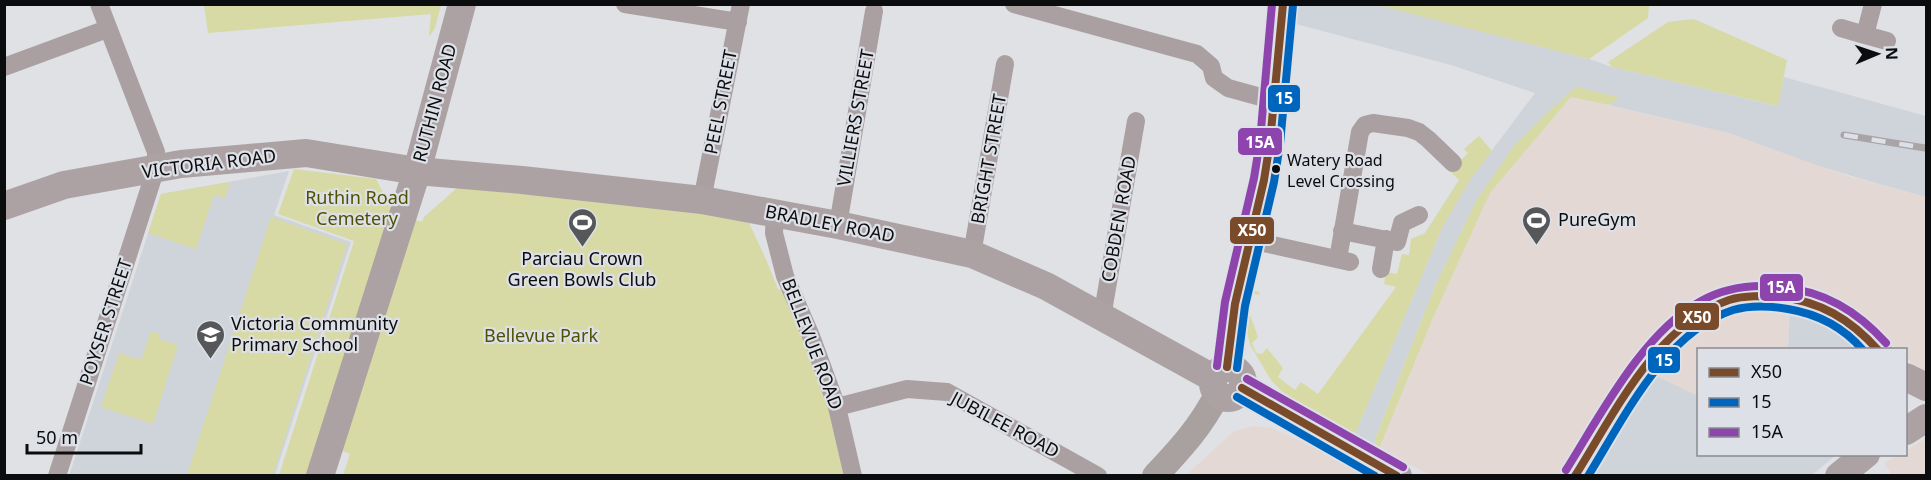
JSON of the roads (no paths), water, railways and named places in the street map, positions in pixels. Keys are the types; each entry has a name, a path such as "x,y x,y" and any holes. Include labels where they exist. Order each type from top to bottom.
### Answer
{"main road":[{"name":"RUTHIN ROAD","path":"320,476 417,171 462,4"},
{"name":"VICTORIA ROAD","path":"4,206 64,185 156,168 306,153 417,171"},
{"name":"BRADLEY ROAD","path":"417,171 702,200 838,225 972,254 1046,286 1398,476"},
{"path":"1575,476 1658,351 1681,327 1703,311 1730,300 1774,297 1818,305 1837,312 1856,326 1876,348"},
{"path":"1907,378 1926,387"},
{"path":"1907,430 1926,418"},
{"path":"1839,476 1864,456"}],"street":[{"path":"99,4 156,152 156,168"},
{"path":"625,4 739,13"},
{"path":"1014,4 1197,54 1211,66 1214,78 1228,88 1275,101"},
{"path":"1155,476 1192,436 1225,382 1235,304 1264,180 1275,101 1283,4"},
{"path":"1865,35 1874,4"},
{"name":"VILLIERS STREET","path":"838,225 874,11"},
{"name":"PEEL STREET","path":"702,200 739,13"},
{"path":"1841,28 1887,41"},
{"path":"4,67 107,29"},
{"name":"BRIGHT STREET","path":"972,254 1005,64"},
{"name":"COBDEN ROAD","path":"1102,317 1136,121"},
{"path":"1250,240 1344,261 1342,231 1360,132 1365,125 1391,124 1419,132 1453,163"},
{"name":"POYSER STREET","path":"57,476 156,168"},
{"name":"BELLEVUE ROAD","path":"775,213 774,233 785,276 811,336 837,407 854,476"},
{"path":"1342,231 1397,242 1402,223 1419,215"},
{"path":"1381,268 1386,240"},
{"name":"JUBILEE ROAD","path":"837,407 907,389 947,393 1098,476"}],"railway":[{"path":"1844,135 1925,148"}],"place":[{"name":"Watery Road Level Crossing","path":"1276,169"},
{"name":"PureGym","path":"1537,246"},
{"name":"Parciau Crown Green Bowls Club","path":"582,248"},
{"name":"Victoria Community Primary School","path":"210,360"}],"park label":[{"name":"Ruthin Road Cemetery","path":"357,208"},
{"name":"Bellevue Park","path":"541,336"}]}
